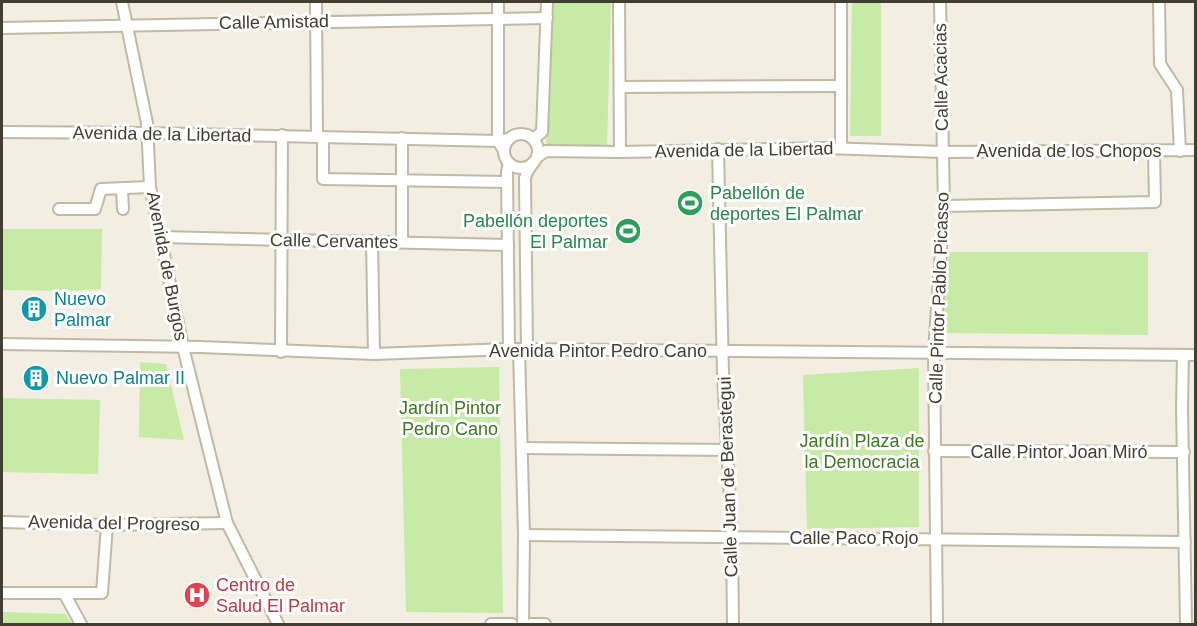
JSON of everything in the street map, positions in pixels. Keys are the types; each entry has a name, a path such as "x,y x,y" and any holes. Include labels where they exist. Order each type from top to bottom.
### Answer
{"street":[{"name":"Avenida de Burgos","path":"122,2 147,123 150,187 160,237 183,347 227,523 278,624"},
{"path":"316,2 322,179 507,182"},
{"path":"498,2 504,151 509,164 508,245 518,349 522,448 523,624"},
{"path":"518,349 525,178 537,151 542,132 547,2"},
{"path":"620,2 620,152"},
{"path":"841,2 841,148"},
{"name":"Calle Acacias","path":"940,2 942,152"},
{"path":"1159,2 1160,64 1177,90 1180,151"},
{"name":"Calle Amistad","path":"2,28 547,18"},
{"path":"620,87 841,86"},
{"name":"Avenida de la Libertad","path":"2,132 504,140"},
{"path":"504,140 521,134 537,151"},
{"path":"281,352 282,135"},
{"path":"402,138 402,242"},
{"name":"Avenida de la Libertad","path":"537,151 620,152 841,148 942,152"},
{"name":"Calle Juan de Berastegui","path":"718,149 733,624"},
{"name":"Avenida de los Chopos","path":"942,152 1196,150"},
{"path":"509,164 521,168 537,151"},
{"path":"944,206 1155,202 1154,151"},
{"name":"Calle Pintor Pablo Picasso","path":"937,624 934,352 944,206 942,152"},
{"path":"59,209 95,209 101,189 150,187"},
{"path":"122,189 123,209"},
{"name":"Calle Cervantes","path":"160,237 508,245"},
{"path":"372,241 374,354"},
{"name":"Avenida Pintor Pedro Cano","path":"2,344 183,347 374,354 518,349 1196,355"},
{"path":"1183,355 1186,624"},
{"path":"522,448 728,450"},
{"name":"Calle Pintor Joan Miró","path":"934,451 1184,452"},
{"name":"Avenida del Progreso","path":"2,522 107,525 227,523"},
{"path":"2,593 102,593 107,525"},
{"name":"Calle Paco Rojo","path":"524,535 1185,542"},
{"path":"64,593 81,624"},
{"path":"491,624 512,624"},
{"path":"531,624 545,624"}],"green space":[{"path":"554,2 611,2 607,146 546,145"},
{"path":"852,2 881,2 881,136 850,136"},
{"path":"2,229 102,229 101,289 2,290"},
{"path":"943,252 1148,252 1148,335 941,333"},
{"path":"140,362 166,364 184,440 139,437"},
{"name":"Jardín Pintor Pedro Cano","path":"499,367 503,613 406,612 400,369"},
{"name":"Jardín Plaza de la Democracia","path":"919,368 919,527 807,529 803,375"},
{"path":"2,398 100,400 98,474 2,472"},
{"path":"2,612 65,614 73,624 2,624"}],"place":[{"name":"Pabellón de deportes El Palmar","path":"690,203"},
{"name":"Pabellón deportes El Palmar","path":"628,231"},
{"name":"Nuevo Palmar","path":"34,309"},
{"name":"Nuevo Palmar II","path":"36,378"},
{"name":"Centro de Salud El Palmar","path":"197,595"}]}
